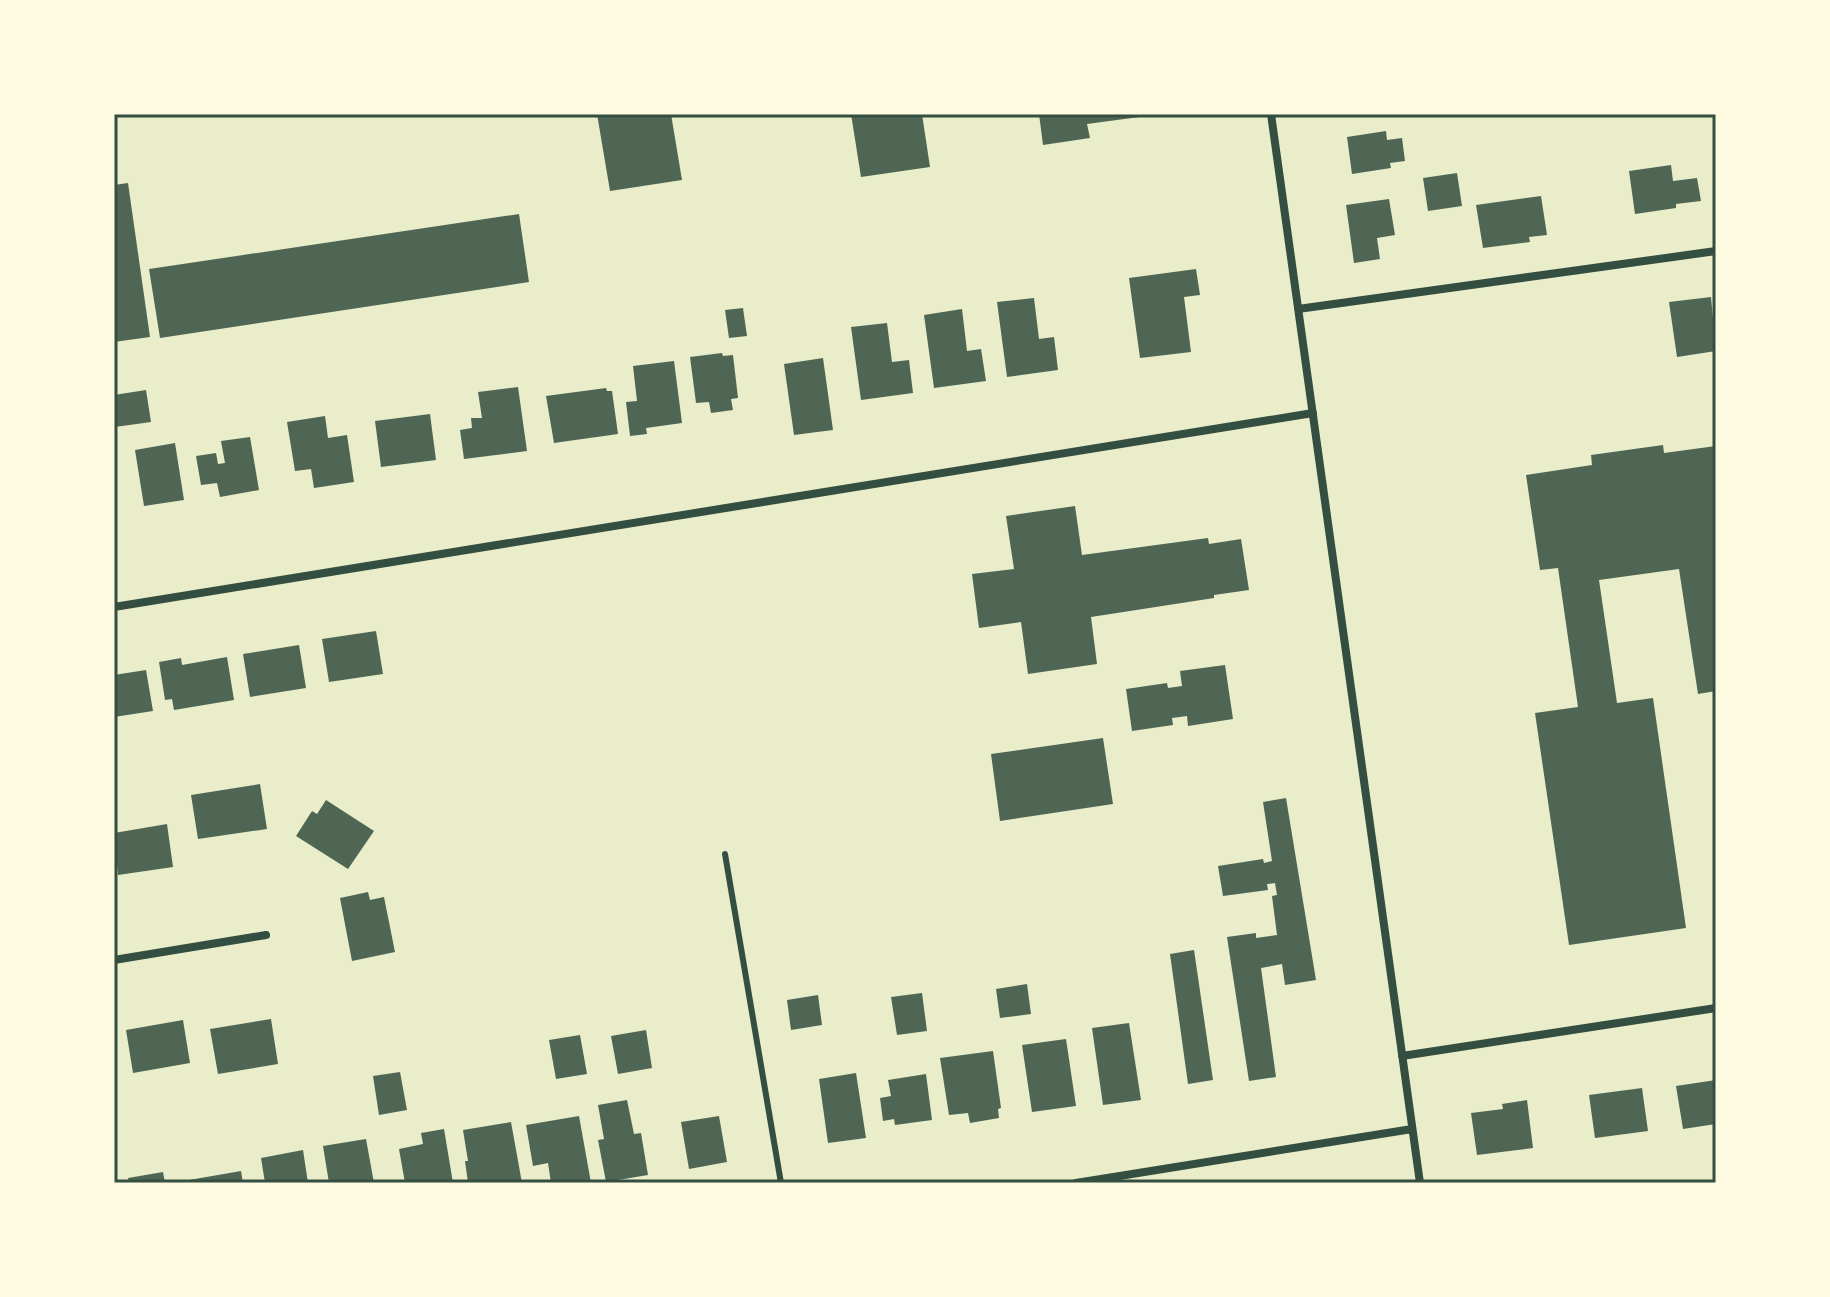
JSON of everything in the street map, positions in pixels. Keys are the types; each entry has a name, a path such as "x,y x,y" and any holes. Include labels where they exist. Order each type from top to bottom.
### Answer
{"street":[{"path":"1271,114 1420,1183"},
{"path":"1298,309 1716,251"},
{"path":"114,607 1313,413"},
{"path":"114,960 266,935"},
{"path":"1402,1056 1716,1008"},
{"path":"1076,1183 1412,1129"}],"lane":[{"path":"725,854 781,1183"}],"building":[{"path":"597,114 671,114 682,180 610,191"},
{"path":"851,114 922,114 930,167 861,177"},
{"path":"1039,114 1147,116 1087,124 1090,138 1043,145"},
{"path":"1386,131 1387,140 1402,138 1405,161 1390,163 1391,168 1352,174 1347,137"},
{"path":"1671,165 1673,181 1697,178 1701,201 1635,214 1629,171"},
{"path":"1457,173 1462,206 1428,211 1423,178"},
{"path":"128,183 150,337 114,342 114,185"},
{"path":"1541,196 1547,235 1529,237 1530,242 1483,248 1476,205"},
{"path":"1389,199 1395,235 1377,238 1380,259 1354,263 1346,205"},
{"path":"519,214 529,282 160,338 149,269"},
{"path":"1196,269 1200,295 1184,297 1191,352 1140,358 1129,278"},
{"path":"1711,297 1716,351 1677,357 1669,302"},
{"path":"1034,298 1039,339 1054,337 1058,370 1007,377 997,302"},
{"path":"743,308 747,336 729,338 725,310"},
{"path":"962,309 967,351 981,349 986,381 934,388 924,315"},
{"path":"887,323 892,362 909,360 913,393 861,400 851,327"},
{"path":"722,353 723,356 733,355 738,398 731,399 733,410 711,413 709,402 696,403 690,357"},
{"path":"823,358 833,430 794,435 784,364"},
{"path":"674,361 682,423 646,428 647,434 630,436 626,402 637,401 633,366"},
{"path":"518,387 527,451 464,459 460,430 472,428 471,418 482,418 478,392"},
{"path":"606,388 612,391 618,434 554,443 546,396"},
{"path":"146,390 151,422 115,427 114,395"},
{"path":"430,414 436,460 381,467 375,421"},
{"path":"325,416 328,438 347,435 354,482 314,488 311,469 295,471 287,422"},
{"path":"250,437 259,490 220,497 217,483 201,485 196,456 216,453 218,464 225,463 221,441"},
{"path":"175,443 184,500 144,506 135,450"},
{"path":"1663,445 1664,453 1716,446 1716,691 1698,694 1679,569 1599,580 1617,703 1653,698 1686,928 1569,945 1535,713 1578,707 1558,568 1540,570 1526,475 1592,465 1591,455"},
{"path":"1075,506 1082,555 1208,538 1209,544 1241,539 1249,590 1091,617 1097,664 1028,674 1021,622 979,628 972,574 1014,569 1006,516"},
{"path":"376,631 383,674 329,682 322,639"},
{"path":"299,645 306,688 250,697 243,654"},
{"path":"227,657 234,700 174,710 172,699 165,700 159,662 181,658 182,665"},
{"path":"1225,665 1233,719 1188,726 1187,716 1172,718 1173,725 1132,731 1126,689 1167,683 1168,688 1182,686 1180,671"},
{"path":"146,670 153,711 114,717 114,675"},
{"path":"1103,738 1113,804 1000,821 991,754"},
{"path":"260,784 267,829 198,839 191,795"},
{"path":"1286,798 1316,980 1285,985 1282,964 1261,968 1276,1077 1249,1081 1227,937 1256,933 1256,938 1277,935 1272,896 1277,895 1275,883 1267,884 1268,890 1223,896 1218,866 1263,859 1264,863 1272,861 1263,802"},
{"path":"326,800 374,831 348,869 296,836 312,811 317,814"},
{"path":"167,824 173,867 118,875 114,833"},
{"path":"368,892 370,900 384,897 395,952 352,961 340,898"},
{"path":"1194,950 1213,1080 1188,1084 1170,954"},
{"path":"1027,984 1031,1014 1000,1018 996,989"},
{"path":"922,993 927,1031 897,1035 891,997"},
{"path":"818,995 822,1025 791,1030 787,1000"},
{"path":"271,1019 278,1064 218,1074 210,1029"},
{"path":"183,1020 190,1063 133,1073 126,1030"},
{"path":"1129,1023 1141,1100 1103,1105 1092,1028"},
{"path":"646,1030 652,1068 618,1074 611,1036"},
{"path":"580,1035 587,1074 556,1079 549,1040"},
{"path":"1066,1039 1076,1106 1032,1112 1022,1045"},
{"path":"993,1051 1001,1108 998,1109 999,1118 970,1123 968,1113 949,1115 940,1058"},
{"path":"400,1072 407,1110 379,1115 373,1076"},
{"path":"856,1073 866,1138 828,1143 819,1079"},
{"path":"926,1074 932,1120 895,1125 894,1119 883,1121 880,1098 891,1096 888,1080"},
{"path":"1716,1080 1716,1124 1683,1129 1676,1086"},
{"path":"1642,1088 1648,1131 1595,1138 1589,1095"},
{"path":"627,1100 634,1134 641,1133 648,1175 606,1182 598,1140 604,1139 598,1105"},
{"path":"1527,1100 1533,1148 1477,1155 1471,1113 1503,1109 1502,1104"},
{"path":"579,1116 591,1183 551,1183 548,1163 533,1166 526,1125"},
{"path":"719,1116 727,1162 689,1169 681,1122"},
{"path":"511,1122 522,1183 468,1183 463,1130"},
{"path":"444,1129 453,1183 405,1183 399,1149 423,1144 421,1133"},
{"path":"366,1139 374,1183 329,1183 323,1146"},
{"path":"303,1150 308,1183 265,1183 261,1158"},
{"path":"241,1171 243,1183 190,1183 189,1180"},
{"path":"163,1172 165,1183 129,1183 128,1178"}]}
